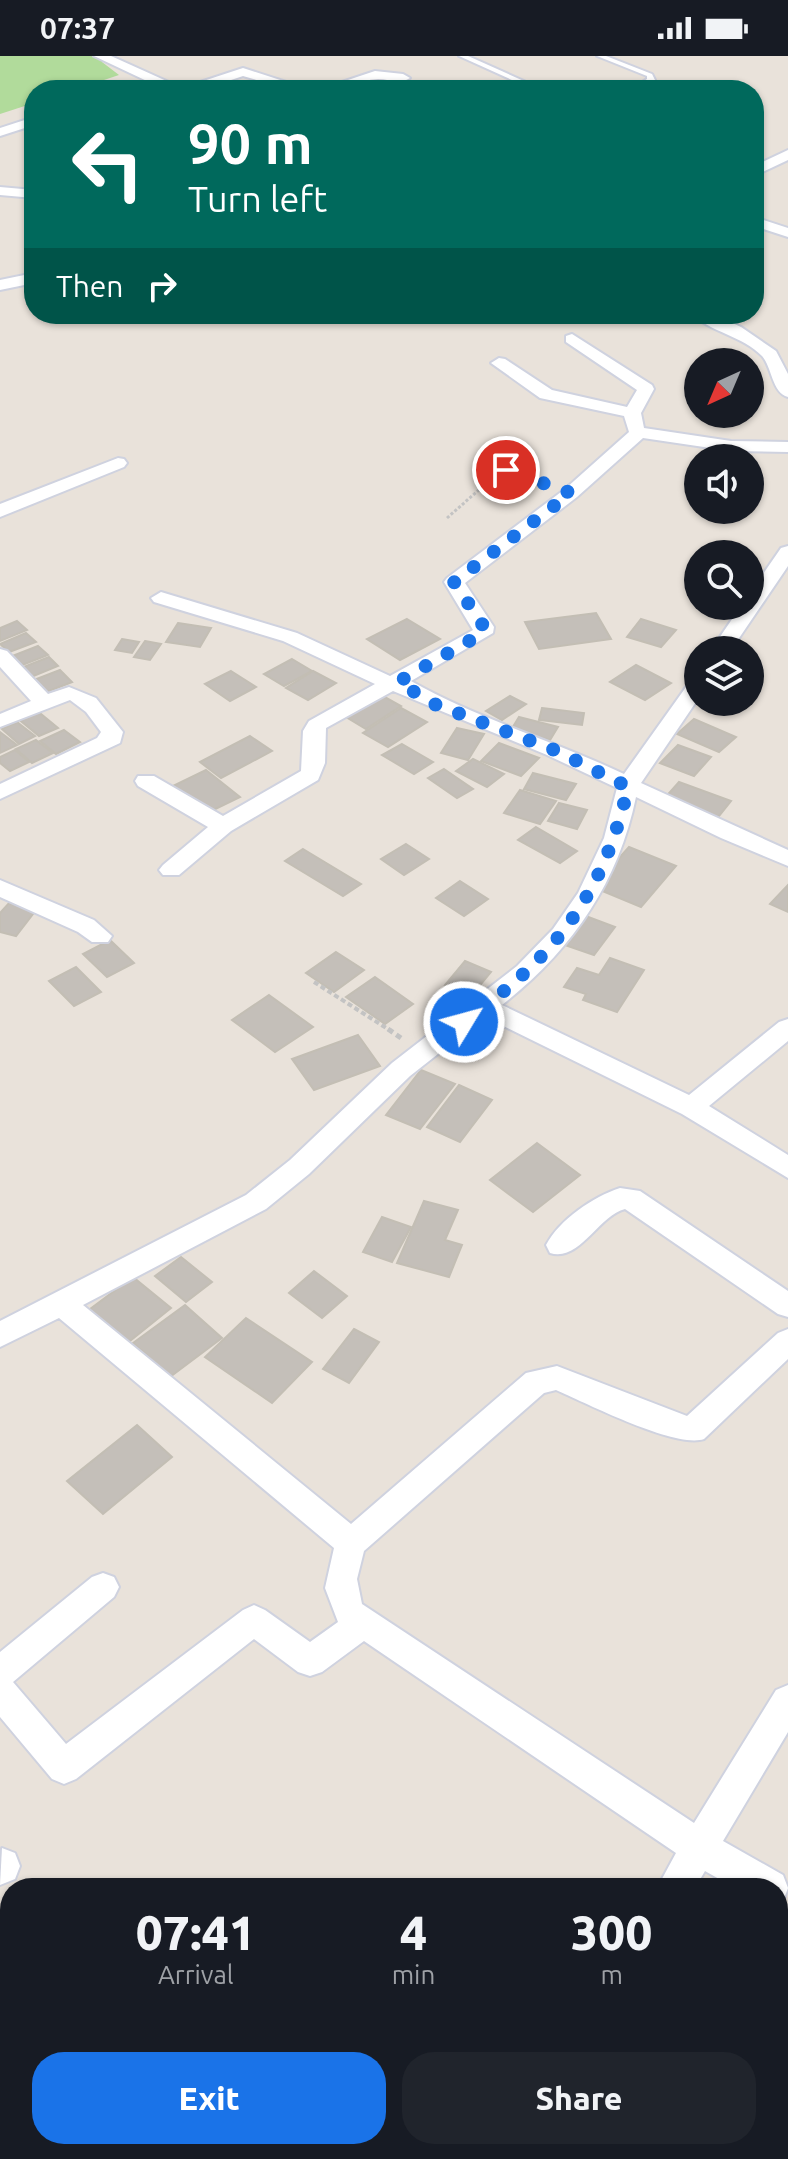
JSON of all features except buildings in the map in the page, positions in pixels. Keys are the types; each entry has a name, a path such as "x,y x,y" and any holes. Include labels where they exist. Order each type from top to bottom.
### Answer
{"street":[{"path":"100,56 155,80"},
{"path":"219,80 243,72 270,80"},
{"path":"358,80 375,75 405,78"},
{"path":"0,132 24,124"},
{"path":"764,167 788,154"},
{"path":"764,221 788,233"},
{"path":"4,279 24,278"},
{"path":"722,324 770,354 788,392"},
{"path":"572,339 646,389 632,413 634,427 639,432 731,446 788,447"},
{"path":"499,363 546,394 632,413"},
{"path":"171,870 223,826 310,775 314,768 313,731 316,725 483,633 484,627 454,582 571,493 639,432"},
{"path":"0,511 118,463"},
{"path":"731,636 787,557"},
{"path":"161,598 290,637 396,683 434,704 557,751 628,787 788,859"},
{"path":"0,656 44,702"},
{"path":"0,721 69,693 78,694 112,732 112,738 0,792"},
{"path":"0,1335 63,1305 256,1202 290,1179 353,1114 423,1052 485,1007 542,958 576,916 602,871 620,824 628,787 684,705"},
{"path":"146,781 223,826"},
{"path":"0,888 86,926 100,936"},
{"path":"485,1007 691,1107 788,1168"},
{"path":"691,1107 788,1028"},
{"path":"560,1245 610,1202 620,1197 630,1198 788,1306"},
{"path":"63,1305 351,1543"},
{"path":"752,1878 700,1848 364,1623 342,1602 341,1572 351,1543 536,1382 557,1378 677,1427 693,1430 788,1341"},
{"path":"0,1672 103,1587"},
{"path":"0,1692 64,1767 254,1620 310,1661 364,1623"},
{"path":"681,1878 788,1701"}],"lane":[{"path":"462,56 517,80"},
{"path":"600,56 650,75 651,80"}],"path":[{"path":"447,518 498,473 506,470 571,493"},
{"path":"314,982 423,1052"}],"green space":[{"path":"0,56 117,56 102,62 119,75 104,80 24,80 24,106 0,114"}],"route":[{"path":"464,1022 542,958 576,916 602,871 620,824 628,787 557,751 434,704 398,682 483,633 484,627 454,582 571,493 514,470 506,470"}]}
